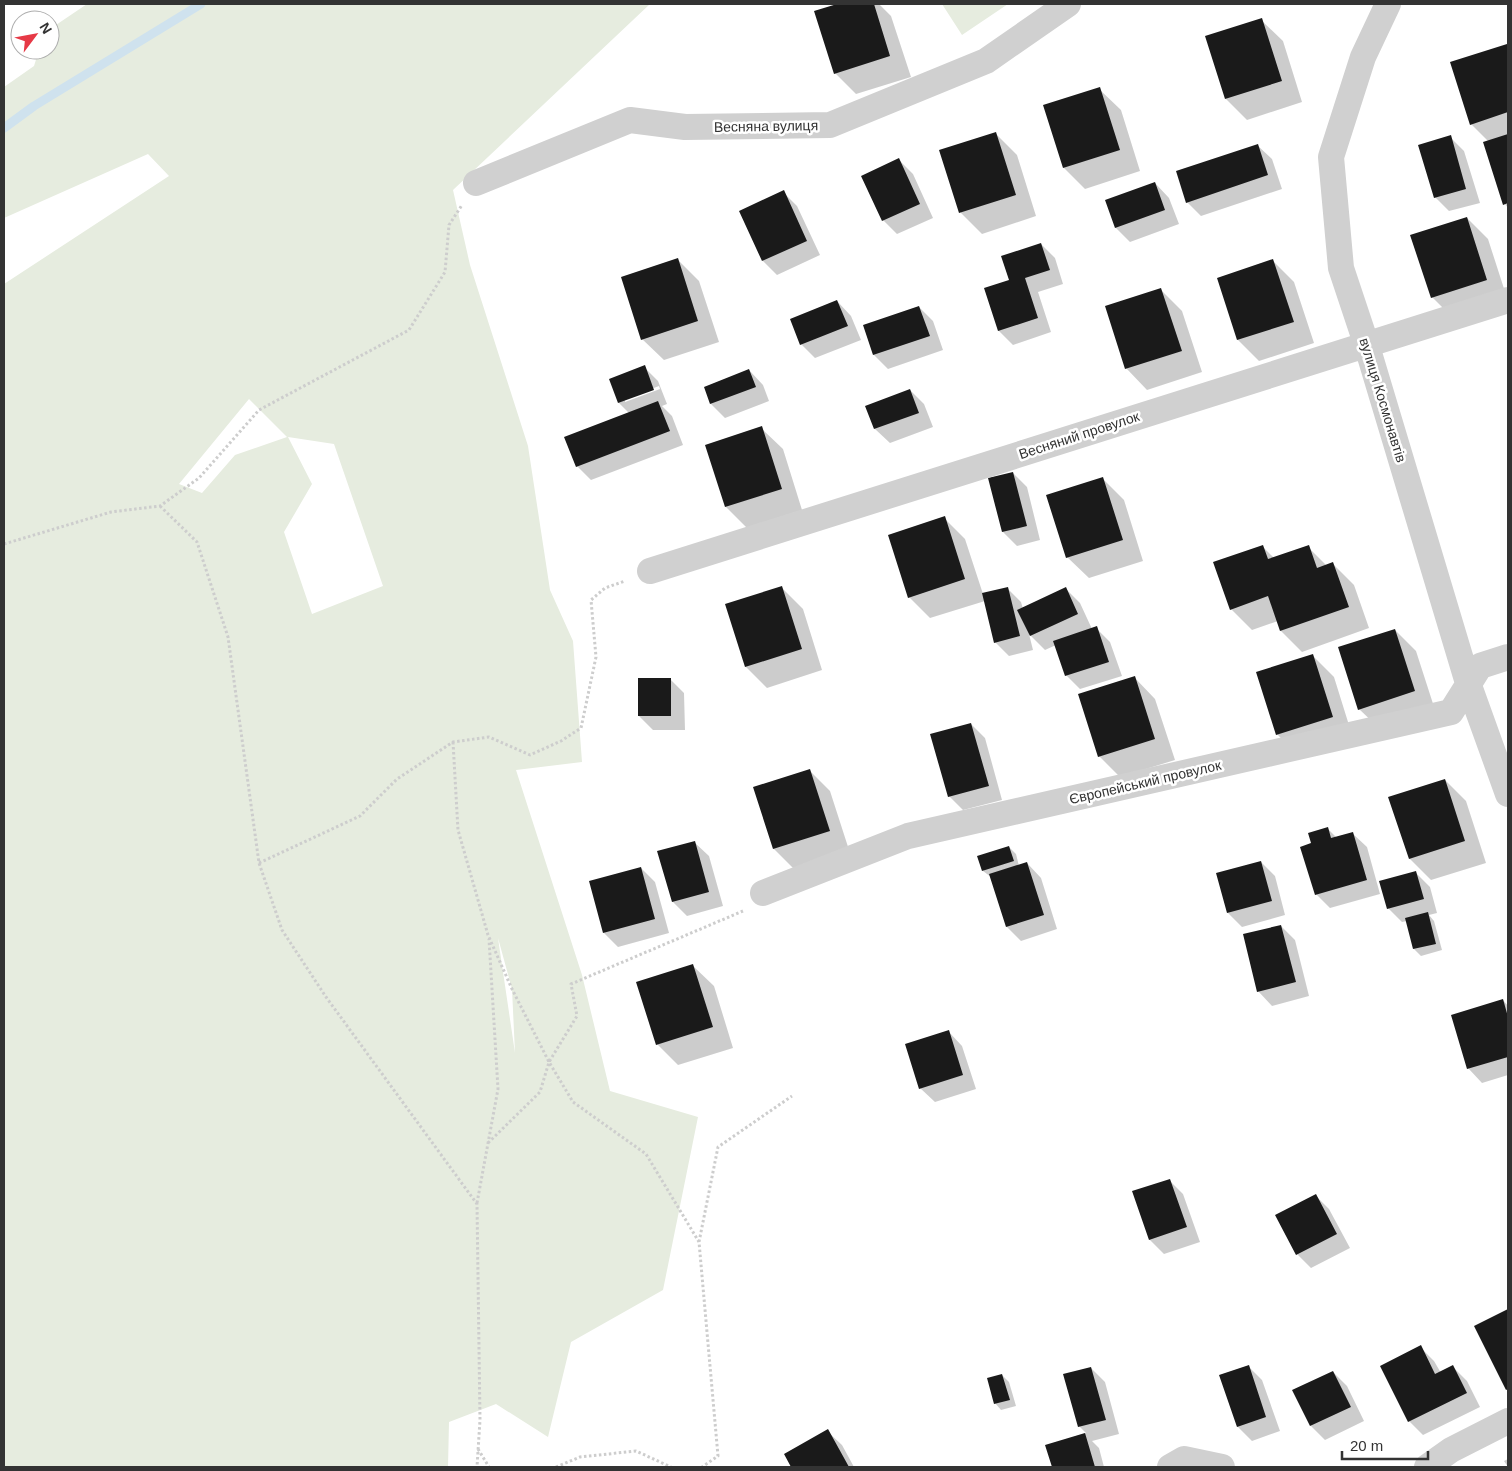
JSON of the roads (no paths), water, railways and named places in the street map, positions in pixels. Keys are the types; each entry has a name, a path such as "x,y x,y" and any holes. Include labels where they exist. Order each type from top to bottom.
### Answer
{"street":[{"name":"Весняна вулиця","path":"476,183 630,120 685,127 830,125 986,61 1068,4"},
{"name":"вулиця Космонавтів","path":"1388,4 1363,58 1331,158 1341,268 1366,343 1468,684 1508,794"},
{"name":"Весняний провулок","path":"650,571 1366,343 1508,300"},
{"name":"Європейський провулок","path":"764,893 908,836 1451,712 1480,666 1508,656"},
{"path":"1427,1467 1451,1450 1508,1421"},
{"path":"1170,1467 1184,1459 1222,1467"}],"waterway":[{"path":"4,128 34,106 201,4"}]}
